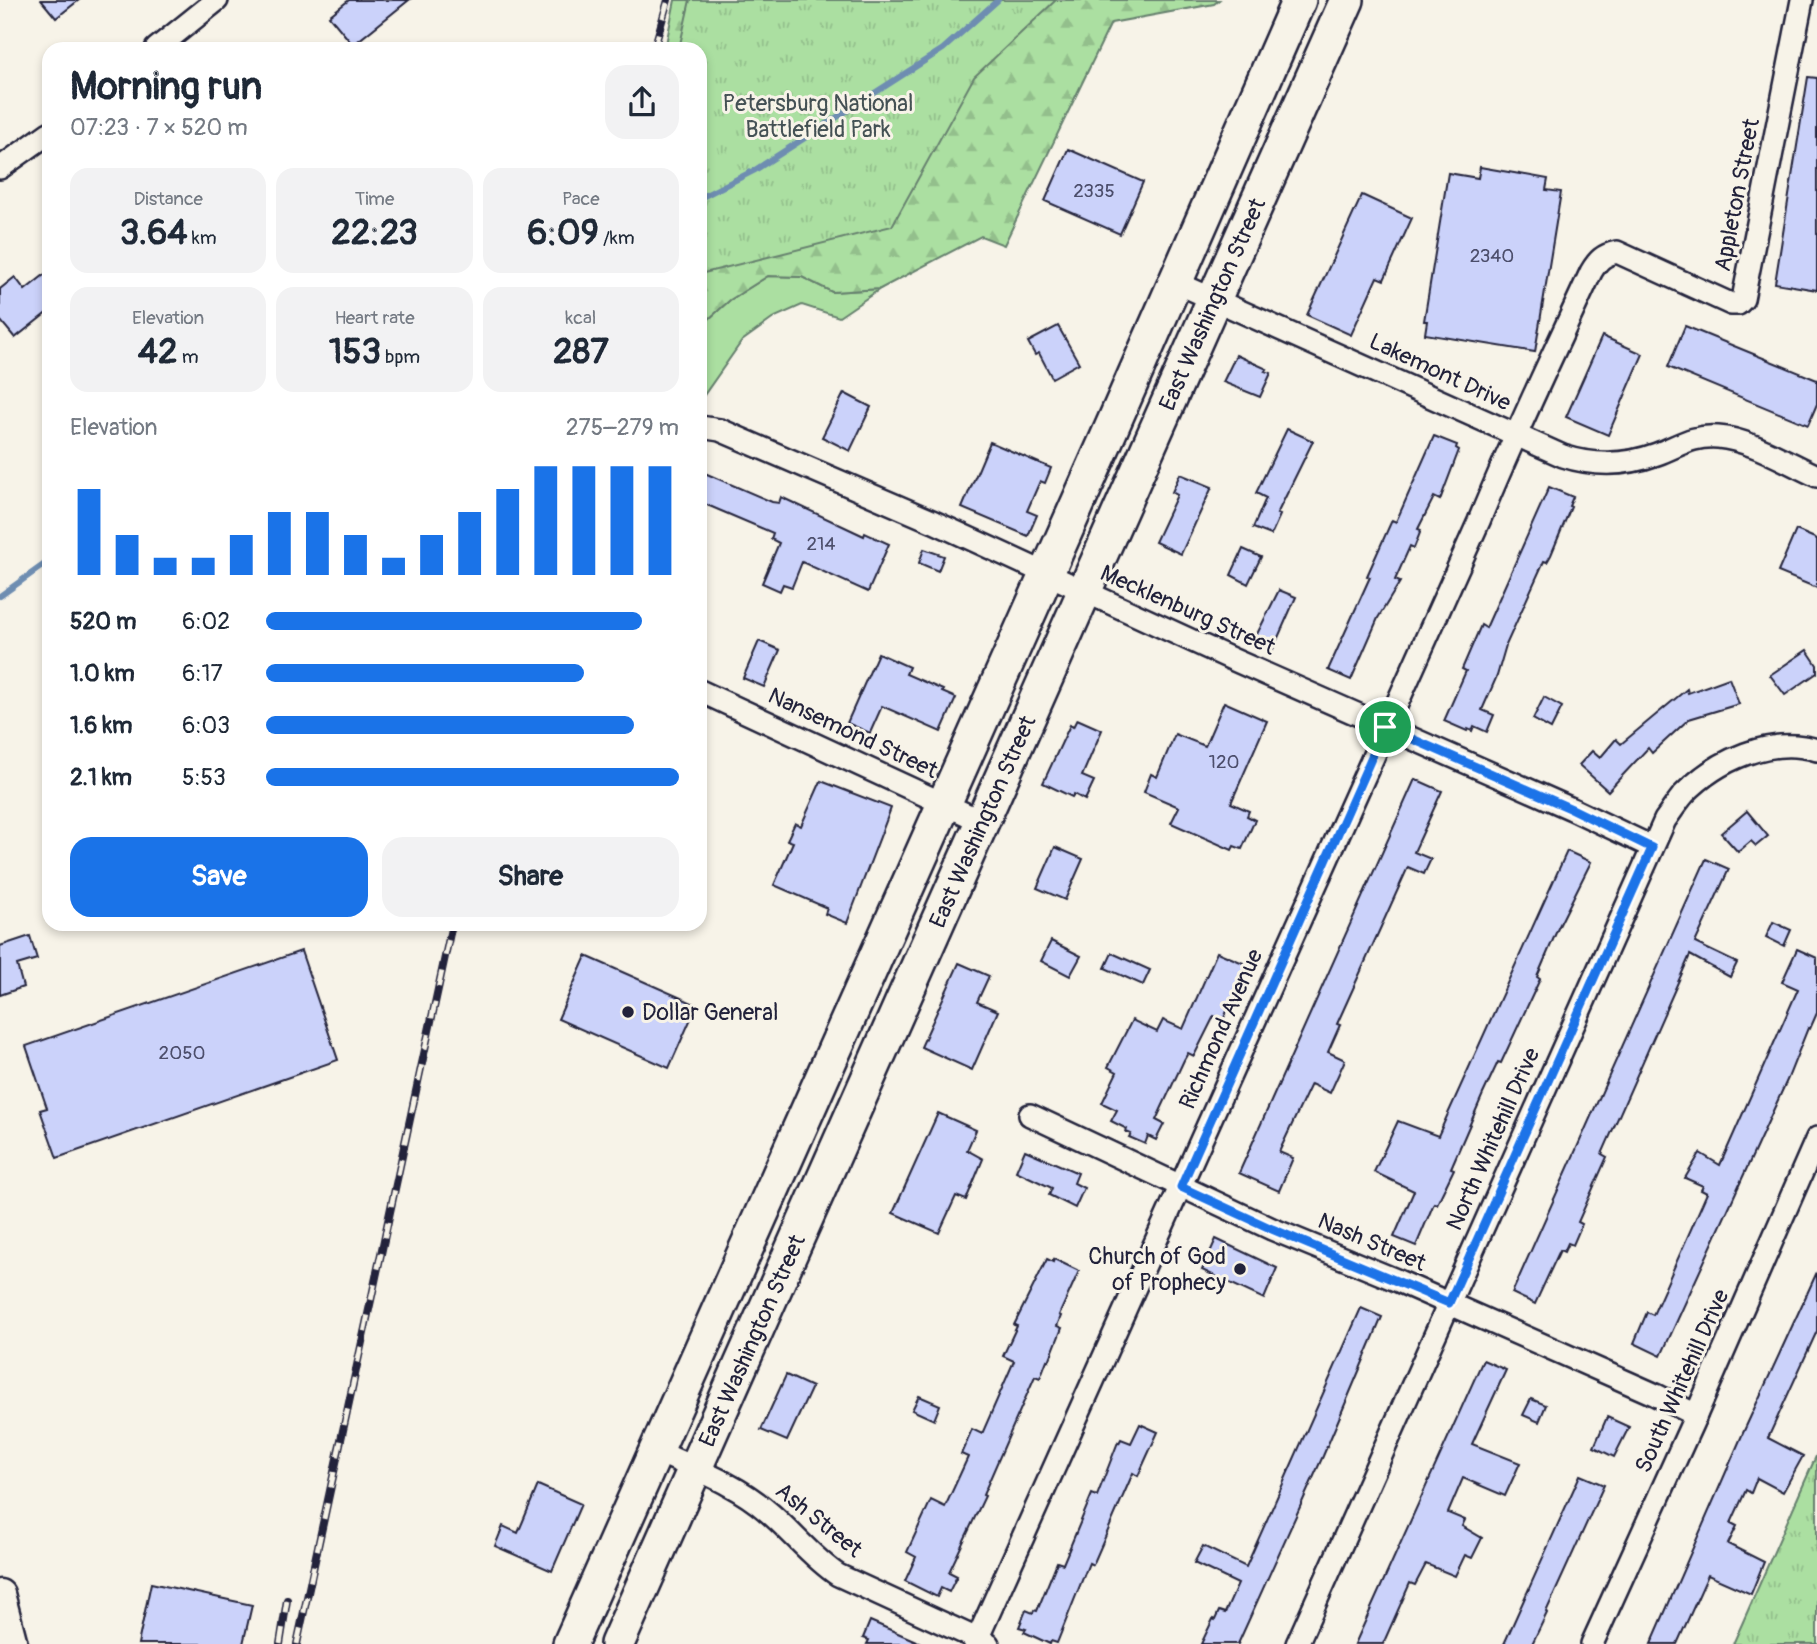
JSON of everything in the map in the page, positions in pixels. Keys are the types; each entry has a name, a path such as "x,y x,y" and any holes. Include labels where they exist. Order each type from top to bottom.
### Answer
{"highway":[{"name":"East Washington Street","path":"570,1644 1299,0"},
{"name":"East Washington Street","path":"617,1644 1347,0"}],"main road":[{"path":"0,1594 13,1644"}],"street":[{"path":"165,42 217,0"},
{"name":"Appleton Street","path":"1517,437 1591,272 1597,261 1605,255 1618,252 1731,304 1738,304 1743,299 1802,0"},
{"path":"0,168 42,138"},
{"name":"Lakemont Drive","path":"1175,282 1517,437 1585,463 1633,462 1689,440 1718,437 1738,441 1817,476"},
{"name":"Mecklenburg Street","path":"707,428 720,430 934,522 1572,809 1652,848"},
{"name":"Richmond Avenue","path":"980,1642 1502,464 1517,437"},
{"name":"Nansemond Street","path":"707,694 983,822"},
{"name":"North Whitehill Drive","path":"1297,1644 1665,820 1683,795 1722,765 1747,753 1774,746 1817,750"},
{"name":"Nash Street","path":"1030,1115 1272,1229 1449,1303 1696,1415"},
{"name":"South Whitehill Drive","path":"1592,1644 1817,1138"},
{"name":"Ash Street","path":"657,1451 718,1479 765,1509 838,1575 980,1642"}],"green space":[{"name":"Petersburg National Battlefield Park","path":"675,0 1219,0 1214,4 1111,23 1004,245 981,236 880,289 832,292 802,277 768,276 730,300 707,321 707,42 666,42"},
{"name":"Petersburg National Battlefield Park","path":"690,0 1056,0 974,77 892,226 707,272 707,42 681,42"},
{"path":"768,276 802,277 832,292 880,289 839,317 802,305 775,317 742,341 707,391 707,321 730,300"},
{"path":"1817,1454 1817,1644 1733,1644 1742,1624"}],"building":[{"path":"41,0 79,0 56,18"},
{"path":"349,0 409,0 357,42 351,42 329,16"},
{"path":"1808,77 1817,78 1817,290 1775,283"},
{"path":"1068,149 1143,182 1120,234 1045,201"},
{"path":"1480,167 1548,179 1546,190 1561,192 1535,352 1425,334 1427,321 1424,321 1448,173 1478,178"},
{"path":"1362,195 1412,218 1384,280 1377,277 1351,335 1307,315"},
{"path":"15,277 25,290 42,277 42,317 15,338 0,320 0,289"},
{"path":"1058,326 1079,363 1052,378 1039,353 1035,355 1028,342"},
{"path":"1685,326 1817,380 1817,404 1808,425 1668,367"},
{"path":"1602,336 1643,354 1608,435 1566,417"},
{"path":"1236,355 1271,373 1260,397 1223,382"},
{"path":"844,393 871,407 850,451 822,437"},
{"path":"1287,429 1313,441 1277,514 1280,515 1271,535 1253,528 1266,498 1256,493"},
{"path":"1434,436 1457,445 1459,450 1440,500 1434,497 1418,529 1421,530 1414,548 1410,546 1395,580 1400,582 1378,618 1351,680 1328,670 1370,577 1367,576 1392,520 1396,522"},
{"path":"990,442 1051,468 1045,483 1040,481 1027,511 1037,515 1028,536 962,508"},
{"path":"707,474 772,502 779,503 781,497 864,536 865,533 889,544 868,592 802,562 792,587 783,584 780,591 762,583 779,543 771,539 773,533 707,505"},
{"path":"1180,474 1212,487 1181,554 1155,542 1177,495 1172,492"},
{"path":"1549,487 1573,497 1569,506 1571,507 1551,555 1547,562 1544,561 1506,645 1497,676 1482,710 1494,715 1487,732 1474,726 1472,731 1467,731 1444,721 1466,671 1462,669 1481,625 1486,628"},
{"path":"1796,530 1817,539 1817,588 1778,572"},
{"path":"924,549 944,556 938,571 919,563"},
{"path":"1243,549 1261,557 1248,584 1231,575"},
{"path":"1279,590 1296,597 1273,649 1254,640"},
{"path":"759,641 780,650 764,687 743,678"},
{"path":"1807,650 1817,665 1817,673 1785,695 1770,675"},
{"path":"878,653 909,667 906,674 956,698 941,732 882,706 870,733 847,723"},
{"path":"1729,678 1739,704 1689,719 1652,753 1648,748 1608,791 1579,765 1592,751 1600,758 1616,739 1621,744 1687,689 1688,693"},
{"path":"1544,697 1562,707 1551,729 1533,719"},
{"path":"1224,702 1267,721 1231,803 1249,811 1247,816 1255,820 1242,849 1234,846 1232,850 1171,823 1179,807 1144,792 1151,774 1157,777 1175,734 1205,746"},
{"path":"1077,719 1102,730 1082,776 1094,781 1085,800 1043,783 1070,725 1073,727"},
{"path":"1415,779 1442,791 1414,852 1431,859 1424,874 1408,867 1337,1024 1340,1025 1328,1052 1345,1060 1330,1093 1311,1084 1279,1152 1293,1158 1279,1191 1239,1173"},
{"path":"821,781 891,808 847,923 825,914 827,908 774,885 793,842 787,840 795,823 801,826"},
{"path":"1747,811 1768,836 1756,846 1751,841 1738,852 1721,833"},
{"path":"1055,847 1083,859 1065,900 1037,888"},
{"path":"1567,851 1591,862 1558,928 1537,977 1540,979 1501,1063 1498,1062 1483,1094 1451,1168 1454,1169 1437,1204 1434,1203 1416,1246 1394,1237 1414,1191 1374,1172 1398,1121 1438,1136"},
{"path":"1706,859 1729,869 1695,943 1737,963 1730,977 1690,955 1602,1154 1607,1157 1578,1222 1582,1224 1573,1245 1568,1243 1564,1252 1560,1250 1535,1304 1512,1293"},
{"path":"1773,922 1791,930 1784,946 1766,937"},
{"path":"30,936 37,959 17,965 23,987 0,995 0,946"},
{"path":"1051,941 1081,956 1070,976 1041,961"},
{"path":"1797,949 1817,958 1817,1013 1661,1356 1634,1343 1647,1312 1653,1315 1707,1193 1701,1190 1703,1186 1685,1178 1700,1153 1720,1165 1798,989 1782,982"},
{"path":"301,951 338,1060 57,1158 40,1110 47,1108 26,1046"},
{"path":"1217,952 1248,965 1223,1020 1214,1016 1194,1056 1188,1053 1156,1120 1164,1124 1156,1140 1148,1136 1145,1144 1129,1137 1131,1134 1126,1132 1127,1129 1111,1121 1117,1110 1102,1103 1117,1072 1108,1067 1132,1020 1157,1032 1163,1020 1183,1029"},
{"path":"1112,953 1150,970 1143,985 1105,968"},
{"name":"Dollar General","path":"586,956 697,1005 669,1068 558,1019"},
{"path":"959,963 989,976 977,1002 998,1011 972,1070 921,1047"},
{"path":"938,1113 976,1130 967,1150 983,1159 966,1200 956,1196 939,1233 893,1213"},
{"path":"1025,1150 1078,1173 1074,1183 1084,1188 1075,1208 1049,1195 1052,1188 1016,1171"},
{"name":"Church of God of Prophecy","path":"1216,1239 1277,1268 1264,1299 1202,1270"},
{"path":"1047,1259 1053,1262 1054,1259 1079,1271 1059,1315 1061,1316 1057,1326 1062,1328 1040,1378 1035,1376 983,1495 985,1496 949,1572 957,1576 949,1592 941,1588 937,1597 905,1581 916,1557 907,1552 931,1500 945,1507 968,1457 961,1454 972,1429 982,1434 1014,1361 1003,1356 1017,1326 1014,1325"},
{"path":"1817,1272 1817,1331 1768,1438 1803,1456 1783,1492 1757,1478 1751,1493 1746,1490 1731,1523 1737,1526 1728,1544 1764,1562 1751,1594 1708,1575 1677,1644 1651,1644 1743,1433"},
{"path":"1361,1308 1382,1317 1238,1644 1201,1644 1219,1611 1225,1613 1238,1584 1194,1563 1203,1546 1246,1567"},
{"path":"1483,1360 1506,1370 1472,1444 1520,1463 1505,1496 1463,1478 1448,1513 1465,1520 1462,1526 1482,1538 1472,1558 1465,1555 1455,1576 1426,1564 1415,1585 1410,1583 1383,1644 1355,1644"},
{"path":"786,1375 812,1387 787,1441 761,1430"},
{"path":"919,1396 940,1405 934,1420 912,1410"},
{"path":"1531,1399 1546,1405 1539,1422 1523,1415"},
{"path":"1607,1417 1629,1427 1614,1457 1594,1447"},
{"path":"1140,1424 1158,1432 1138,1476 1133,1473 1093,1565 1089,1563 1057,1643 1051,1641 1050,1644 1024,1632 1026,1629 1019,1627 1026,1610 1033,1613 1034,1610 1037,1611 1057,1562 1063,1564 1092,1494 1097,1496 1118,1442 1121,1439 1131,1443"},
{"path":"1580,1475 1604,1485 1547,1613 1532,1644 1504,1644"},
{"path":"538,1485 581,1504 552,1571 495,1546 503,1526 518,1533"},
{"path":"151,1583 252,1605 243,1644 138,1644"},
{"path":"870,1621 923,1644 867,1644 869,1640 863,1638"}],"waterway":[{"path":"707,194 755,170 943,49 998,0"},
{"path":"0,596 42,566"}],"railway":[{"path":"656,42 668,0"},
{"path":"297,1644 450,931"},
{"path":"280,1644 287,1600"}],"place":[{"name":"Dollar General","path":"628,1012"},
{"name":"Church of God of Prophecy","path":"1240,1269"}],"route":[{"path":"1385,727 1572,809 1652,848 1449,1303 1272,1229 1181,1187 1385,727"}]}
